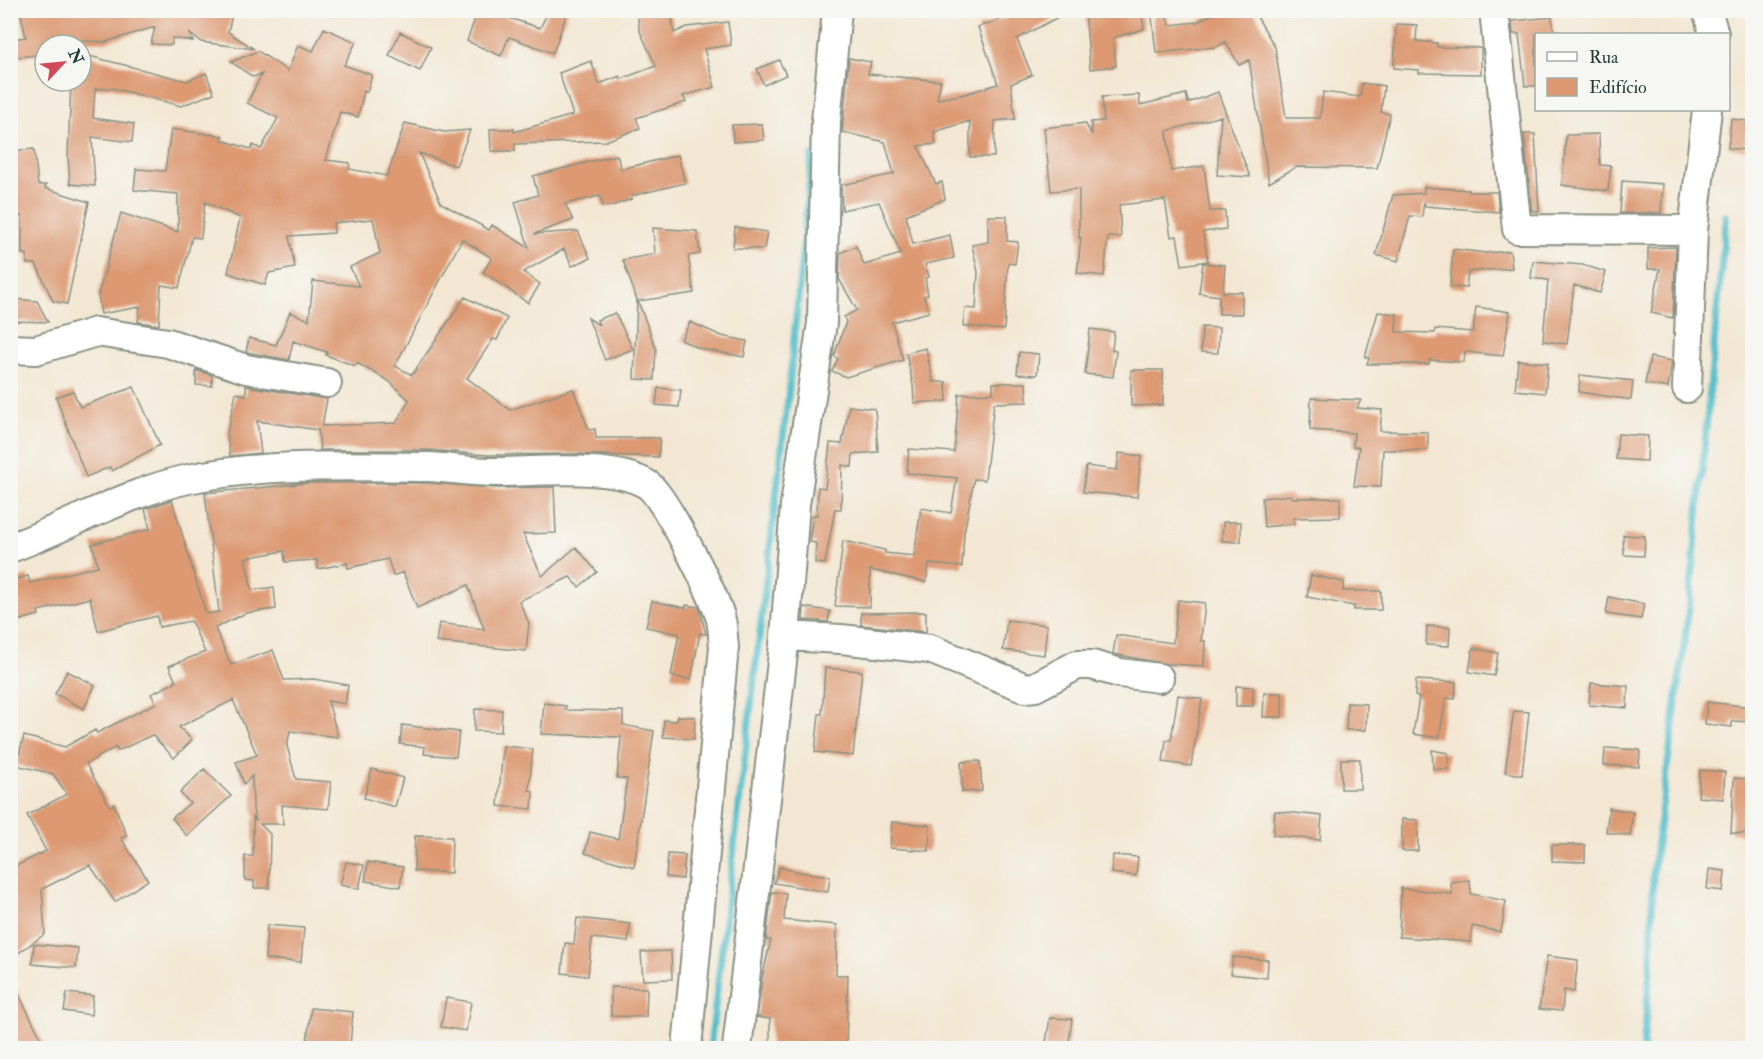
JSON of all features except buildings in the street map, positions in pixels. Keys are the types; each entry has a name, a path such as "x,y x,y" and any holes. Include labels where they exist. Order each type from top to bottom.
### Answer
{"street":[{"path":"737,1048 785,636 795,506 822,323 826,121 837,10"},
{"path":"1494,10 1517,229 1693,230"},
{"path":"1707,10 1714,33"},
{"path":"1687,388 1693,230 1707,111"},
{"path":"10,349 36,350 96,332 168,343 246,369 327,384"},
{"path":"10,548 155,488 218,474 300,467 430,467 495,472 539,470 626,476 649,486 666,506 698,568 721,620 723,640 687,1048"},
{"path":"785,636 841,639 930,650 1026,688 1035,687 1077,665 1092,665 1120,673 1159,678"}],"waterway":[{"path":"710,1048 789,388 812,156"},
{"path":"1643,1048 1651,961 1653,872 1690,600 1726,216"}]}
